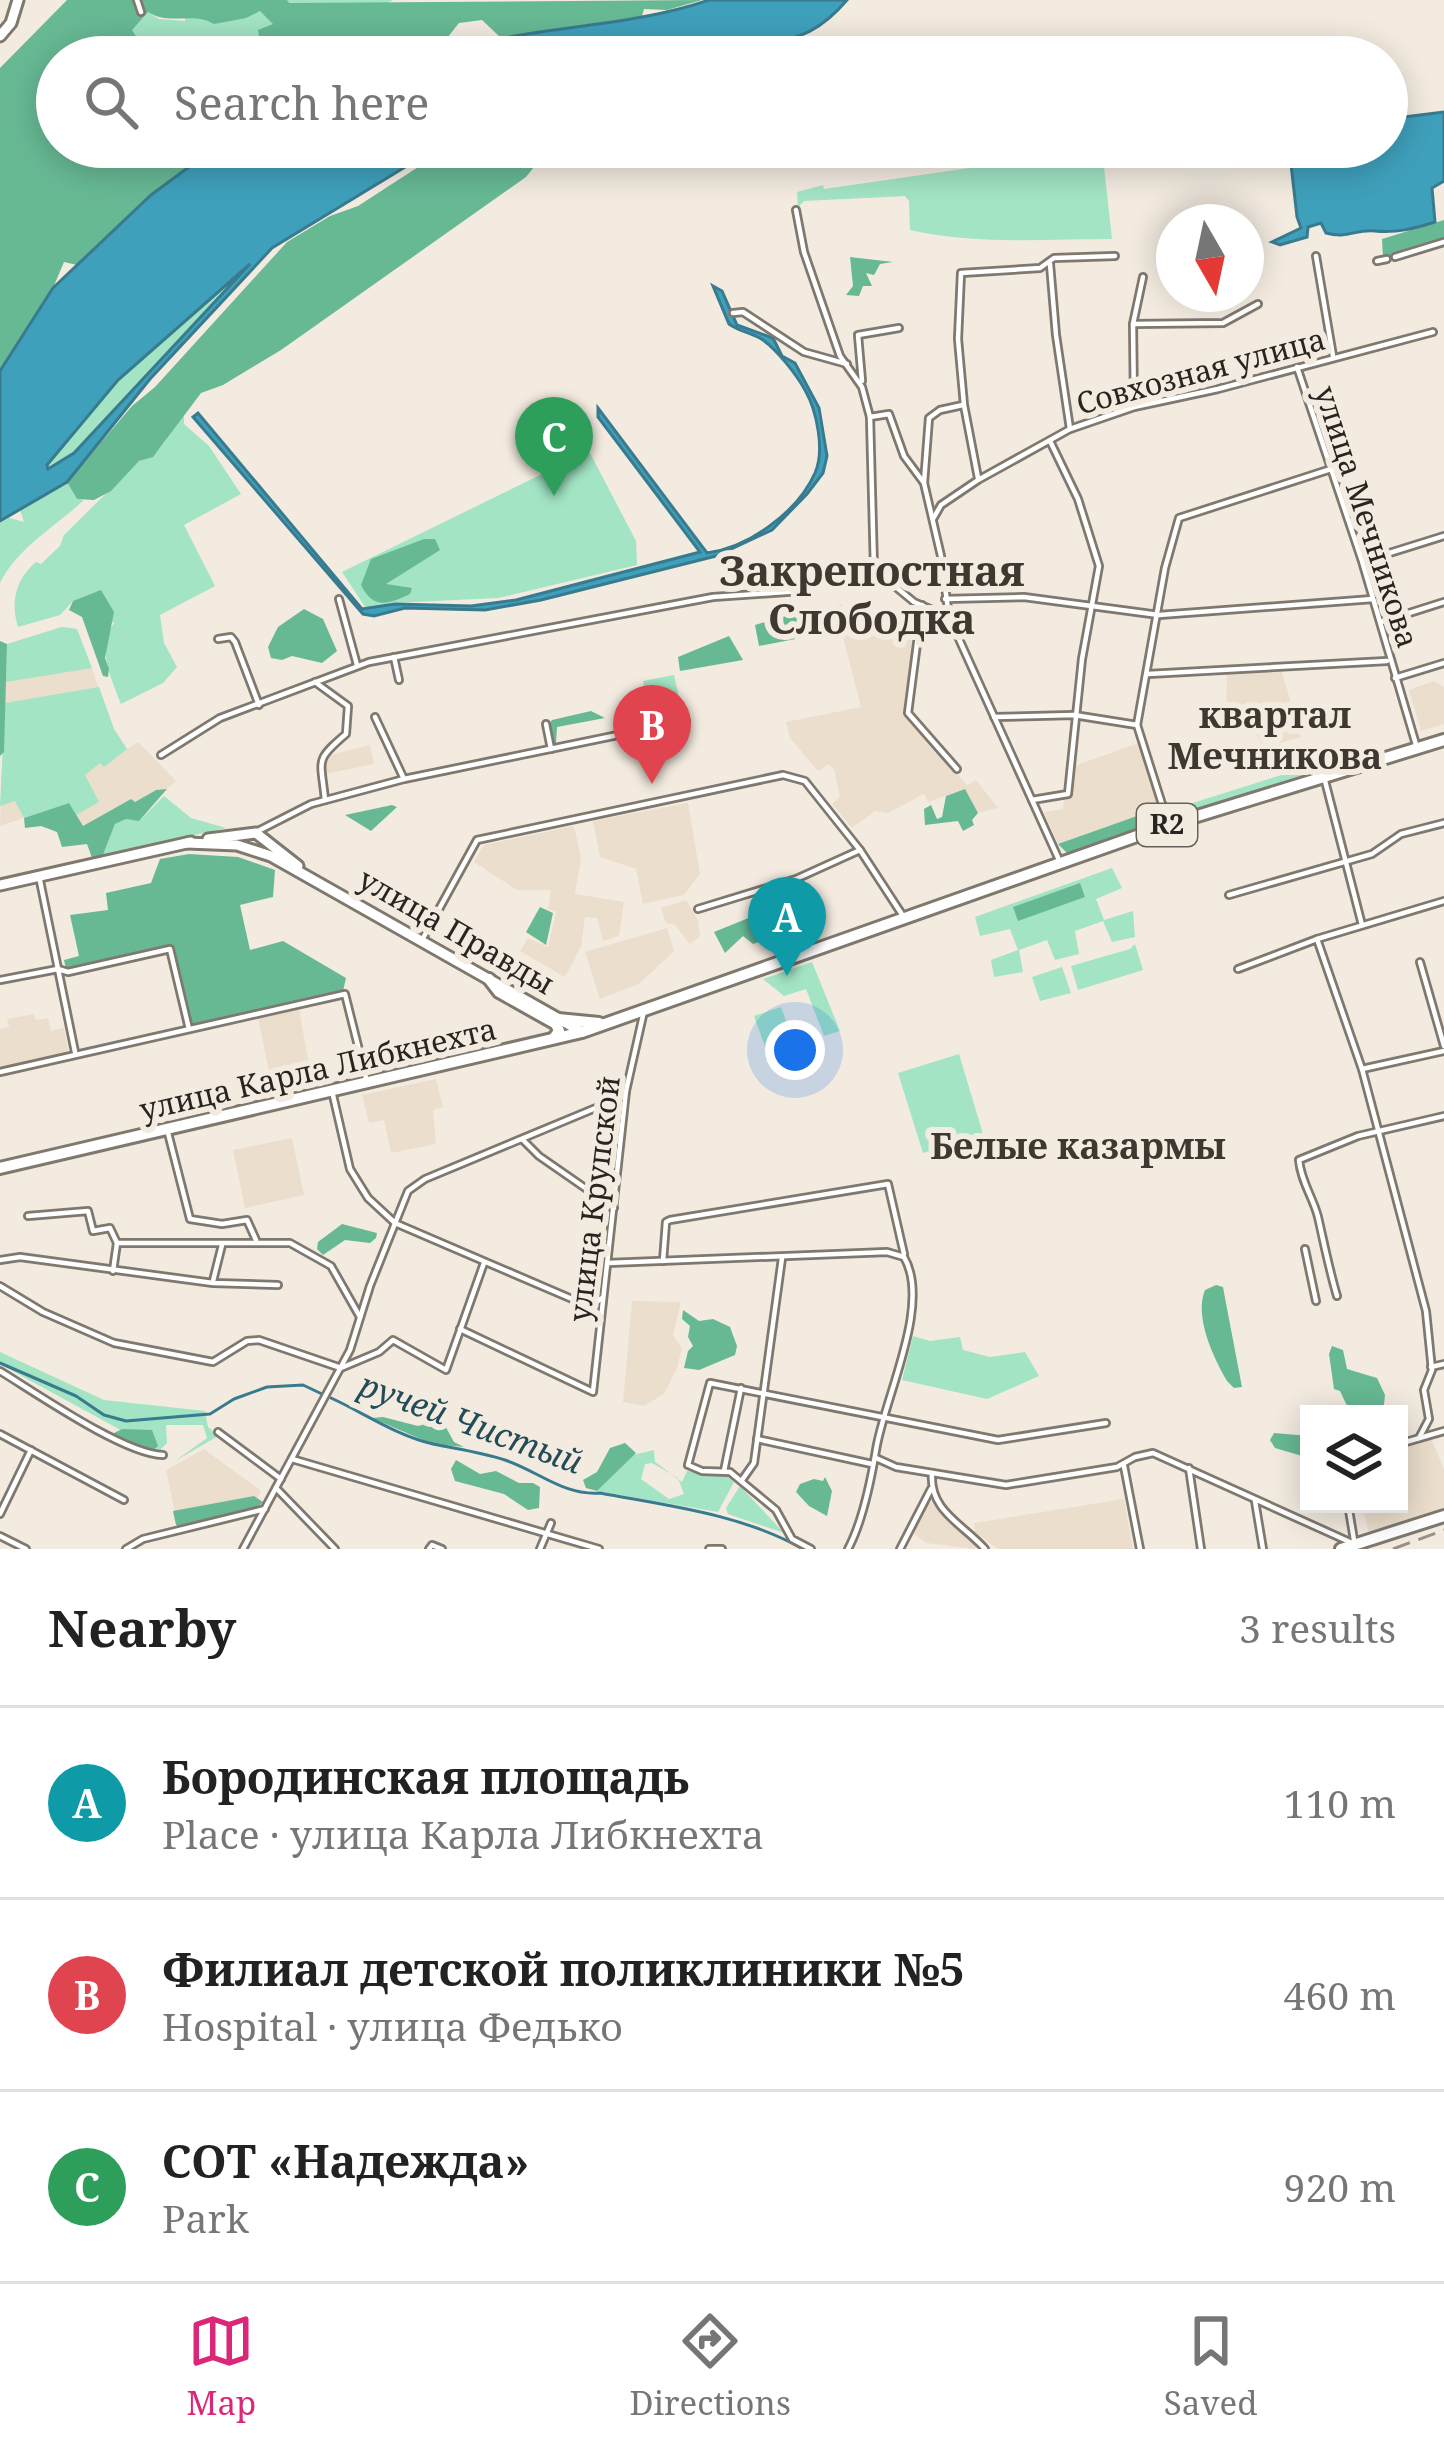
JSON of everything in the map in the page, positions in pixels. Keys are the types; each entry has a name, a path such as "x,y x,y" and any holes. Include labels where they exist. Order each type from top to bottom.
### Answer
{"main road":[{"path":"0,36 11,23 18,0"},
{"name":"R2","path":"644,1012 1168,825 1444,740"},
{"name":"улица Правды","path":"241,837 267,834 274,851"},
{"path":"0,885 187,843 241,837"},
{"name":"улица Правды","path":"241,837 274,851 582,1032"},
{"path":"489,979 499,992 556,1024 560,1031 552,1041"},
{"name":"улица Карла Либкнехта","path":"0,1168 552,1041 644,1012"},
{"path":"558,1018 608,1023"},
{"path":"1341,1549 1444,1516"}],"street":[{"path":"137,0 141,12"},
{"path":"796,210 804,252 840,356 862,387"},
{"path":"1395,257 1444,242"},
{"path":"1070,429 1050,264 1054,258 1115,256"},
{"path":"1316,256 1333,356"},
{"path":"1377,261 1387,259"},
{"path":"978,480 958,339 961,273 1050,264"},
{"path":"1134,407 1133,324 1143,277"},
{"path":"733,313 743,312 804,352 847,364"},
{"path":"1133,324 1223,323 1243,312"},
{"path":"898,328 858,334 874,460 872,564 876,572 922,605 949,617"},
{"name":"Совхозная улица","path":"934,518 941,505 978,480 1070,429 1134,407 1433,332"},
{"name":"улица Мечникова","path":"1297,367 1362,561 1417,748"},
{"path":"964,405 940,410 929,418 924,483 949,617 1061,864"},
{"path":"870,418 889,414 904,456 924,483"},
{"path":"1032,800 1068,794 1075,715 1100,566 1078,499 1049,439"},
{"path":"1168,825 1137,725 1165,568 1179,518 1332,469"},
{"path":"1362,561 1444,536"},
{"path":"161,754 220,718 357,665 713,597 800,591 821,578 838,580 876,572"},
{"path":"946,599 985,595 1094,604 1159,616 1373,599"},
{"path":"339,598 357,665"},
{"path":"1379,622 1444,602"},
{"path":"922,605 908,713 957,769"},
{"path":"218,639 235,642 259,705"},
{"path":"394,657 399,680"},
{"path":"1148,674 1390,661"},
{"path":"1395,678 1444,663"},
{"path":"315,682 349,706 346,734 322,753 325,800"},
{"path":"994,717 1075,715 1137,725"},
{"path":"375,717 404,779"},
{"path":"267,834 284,816 325,800 404,779 686,721"},
{"path":"546,724 548,749"},
{"path":"422,940 477,840 783,775 806,781 906,920"},
{"path":"1324,777 1363,925"},
{"path":"1229,895 1372,854 1401,834 1444,823"},
{"path":"698,909 796,879 860,850"},
{"path":"39,876 76,1054"},
{"path":"1238,969 1317,939 1444,901"},
{"path":"1317,939 1362,1070 1420,1285 1432,1367 1424,1390 1429,1418 1419,1438"},
{"path":"0,980 170,950 189,1029"},
{"path":"1362,1070 1444,1048 1420,962"},
{"path":"0,1072 345,994 367,1083"},
{"name":"улица Крупской","path":"460,1329 593,1392 626,1091 644,1012"},
{"path":"332,1091 350,1169 368,1198 395,1223 579,1302 593,1304 602,1298"},
{"path":"243,1549 341,1368 408,1191 418,1182 626,1091"},
{"path":"1337,1296 1318,1212 1305,1193 1299,1160 1378,1131 1444,1116"},
{"path":"166,1130 190,1219 222,1224 247,1220 257,1242"},
{"path":"523,1139 539,1156 615,1209"},
{"path":"663,1261 666,1222 670,1220 888,1184 910,1270 911,1305 848,1549"},
{"path":"28,1216 88,1211 93,1231 110,1228 117,1243 113,1271"},
{"path":"117,1243 290,1244 326,1262 360,1317"},
{"path":"213,1282 222,1246"},
{"path":"1305,1250 1316,1301"},
{"path":"608,1263 887,1252 904,1257"},
{"path":"0,1260 20,1257 213,1282 278,1285"},
{"path":"742,1480 754,1462 782,1258"},
{"path":"0,1286 44,1312 130,1347 213,1362 247,1341 259,1340 341,1368 379,1352 393,1340 446,1370 484,1263"},
{"path":"1432,1367 1444,1364"},
{"path":"0,1371 148,1454 163,1455"},
{"path":"811,1549 792,1538 776,1510 742,1480 724,1471 688,1466 710,1383 998,1440 1106,1423"},
{"path":"724,1471 742,1386"},
{"path":"1408,1441 1444,1431"},
{"path":"218,1432 281,1479"},
{"path":"0,1434 124,1500"},
{"path":"758,1439 1006,1485 1123,1464 1154,1453 1356,1546"},
{"path":"0,1514 31,1450"},
{"path":"292,1459 598,1549"},
{"path":"1123,1464 1140,1549"},
{"path":"1190,1468 1201,1549"},
{"path":"932,1473 936,1504 986,1549"},
{"path":"276,1488 335,1549"},
{"path":"900,1549 931,1489"},
{"path":"1254,1499 1263,1549"},
{"path":"126,1549 142,1539 265,1509"},
{"path":"1350,1513 1356,1546"},
{"path":"540,1549 551,1523"},
{"path":"0,1536 26,1549"},
{"path":"431,1547 442,1549"},
{"path":"709,1549 722,1549"}],"shaded area":[{"path":"841,604 849,616 907,611 913,630 905,715 967,785 976,780 998,808 978,813 965,789 928,802 924,794 888,813 875,811 852,828 832,804 840,797 834,769 829,764 818,771 790,738 786,722 861,707 840,625 824,627 822,609"},
{"path":"62,627 77,629 114,729 127,749 138,742 176,781 83,827 69,803 0,826 7,644"},
{"path":"1281,669 1301,737 1262,748 1254,728 1226,724 1227,672"},
{"path":"1434,681 1444,687 1444,724 1421,731 1409,690"},
{"path":"1139,743 1160,808 1058,844 1044,812 1063,809 1074,766"},
{"path":"370,745 374,764 325,774 323,757"},
{"path":"688,803 700,874 684,895 643,904 636,869 600,857 593,821"},
{"path":"574,826 581,858 575,894 624,902 619,936 603,941 597,918 585,917 581,946 565,977 520,951 528,938 548,947 556,912 548,909 551,890 517,890 474,862 484,845"},
{"path":"686,900 698,920 700,936 690,944 675,925 666,923 661,908"},
{"path":"667,928 674,951 639,984 600,999 585,952"},
{"path":"299,1009 309,1065 269,1072 258,1017"},
{"path":"34,1014 36,1020 48,1018 51,1031 64,1028 69,1054 0,1069 0,1029 9,1027 7,1019"},
{"path":"436,1079 443,1107 433,1110 436,1144 391,1153 384,1120 369,1123 362,1095"},
{"path":"292,1138 304,1195 245,1208 233,1150"},
{"path":"632,1301 681,1302 673,1335 682,1348 677,1368 664,1394 644,1406 623,1402"},
{"path":"1431,1438 1444,1469 1444,1510 1369,1534 1364,1513 1408,1513 1408,1444"},
{"path":"204,1449 261,1491 255,1504 177,1522 166,1470"},
{"path":"1124,1499 1133,1549 998,1549 975,1532 974,1523"},
{"path":"928,1500 977,1545 975,1549 926,1543 911,1531"}],"green space":[{"path":"67,0 702,0 667,10 644,9 642,16 629,19 507,36 499,36 482,20 459,23 449,36 259,36 258,30 273,24 260,11 214,24 148,12 132,30 136,36 36,36 36,168 188,168 151,195 77,265 64,262 53,288 0,371 0,68"},
{"path":"185,0 393,0 330,36 120,36 148,12 159,19 185,21"},
{"path":"417,168 533,168 281,350 201,393 153,457 139,461 111,491 94,500 77,499 67,482 287,242 330,216 358,206"},
{"path":"970,168 1104,168 1112,239 985,239 910,230 905,196 804,201 798,207 797,192 823,185 824,189"},
{"path":"1444,220 1444,238 1383,258 1382,239"},
{"path":"850,257 893,262 880,264 874,275 866,273 872,286 863,286 859,296 846,295 853,286"},
{"path":"252,261 74,453 48,470 47,465 118,380"},
{"path":"184,415 184,424 209,446 241,494 184,525 215,586 160,615 164,643 177,667 163,683 121,704 106,653 114,623 73,601 60,615 18,627 16,591 29,569 60,546 64,535 139,461 160,448"},
{"path":"589,451 636,541 637,565 498,598 392,603 367,610 342,572"},
{"path":"67,482 77,499 84,500 27,548 0,583 0,523 9,518 24,522 20,510"},
{"path":"435,539 440,550 386,584 412,588 410,594 388,602 370,598 361,585 371,559"},
{"path":"101,590 114,612 105,658 108,677 103,676 82,617 69,610 73,601"},
{"path":"304,609 323,619 337,651 322,663 292,656 271,658 268,647 278,627"},
{"path":"802,611 811,614 821,634 759,646 755,625"},
{"path":"62,627 77,629 92,668 6,682 7,644"},
{"path":"729,636 743,660 680,671 678,657"},
{"path":"0,641 7,644 4,752 0,756"},
{"path":"674,675 684,719 651,725 643,681"},
{"path":"99,687 114,729 127,749 85,775 99,802 76,815 69,803 24,818 15,801 0,806 5,703"},
{"path":"591,711 605,718 557,727 552,744 548,725 552,720"},
{"path":"1310,766 1316,779 1168,825 1164,812"},
{"path":"167,789 139,821 115,824 103,855 92,858 87,844 62,847 57,832 41,826 25,828 24,818 69,803 83,826 131,799 135,802"},
{"path":"965,789 978,813 974,825 963,831 958,821 925,825 924,809 931,805 937,819 942,817 946,796"},
{"path":"164,796 191,818 226,828 103,855 115,824 140,820"},
{"path":"397,807 371,831 345,815"},
{"path":"1156,815 1159,823 1068,854 1058,844 1137,816 1140,821"},
{"path":"189,854 238,857 275,870 273,897 240,905 250,950 283,941 346,978 343,991 191,1026 172,947 66,969 64,960 79,956 70,915 108,910 106,893 151,883 160,859"},
{"path":"1112,868 1122,888 1096,899 1104,920 1133,911 1135,937 1112,942 1103,921 1075,931 1079,954 1055,960 1047,940 1019,950 1023,972 994,977 991,960 1018,950 1010,929 980,936 975,917"},
{"path":"1080,883 1085,897 1018,921 1013,907"},
{"path":"540,907 553,913 546,945 526,932"},
{"path":"768,910 788,914 795,929 753,944 743,936 725,953 714,932"},
{"path":"1135,944 1143,970 1078,990 1071,966"},
{"path":"812,962 840,1031 824,1036 806,989 784,996 763,979"},
{"path":"1062,967 1071,993 1040,1001 1032,977"},
{"path":"781,1007 796,1048 769,1058 754,1016"},
{"path":"959,1054 983,1134 923,1153 898,1073"},
{"path":"342,1224 377,1233 376,1238 370,1243 345,1240 323,1255 318,1242"},
{"path":"1223,1287 1242,1387 1234,1388 1227,1381 1203,1324 1205,1290"},
{"path":"683,1310 699,1321 713,1319 730,1327 735,1355 699,1370 684,1368 693,1346"},
{"path":"913,1336 930,1341 960,1337 963,1350 990,1357 1025,1352 1039,1376 987,1399 902,1380"},
{"path":"1332,1346 1343,1350 1347,1369 1377,1378 1384,1405 1347,1405 1334,1389"},
{"path":"0,1352 104,1400 205,1411 208,1427 218,1436 175,1461 207,1438 203,1425 166,1425 167,1443 159,1451 0,1364"},
{"path":"372,1418 418,1426 442,1420 454,1442 464,1447 432,1444"},
{"path":"122,1429 152,1430 158,1446 152,1451 112,1434"},
{"path":"1274,1433 1300,1435 1300,1455 1275,1448 1270,1440"},
{"path":"625,1443 636,1453 597,1491 586,1488 583,1480 597,1472 610,1448"},
{"path":"654,1450 655,1462 672,1474 645,1464 641,1479 669,1499 684,1494 679,1479 682,1482 687,1471 727,1476 734,1482 718,1512 597,1491 633,1455"},
{"path":"456,1460 480,1474 496,1471 540,1487 539,1508 528,1510 504,1494 455,1481 451,1469"},
{"path":"825,1477 832,1491 827,1516 796,1492 800,1484"},
{"path":"740,1486 784,1533 728,1514 726,1508"},
{"path":"254,1496 263,1502 255,1510 182,1528 176,1525 173,1511"}],"water":[{"path":"709,0 847,0 820,25 798,36 520,36"},
{"path":"1444,112 1444,181 1432,188 1435,222 1398,231 1340,235 1326,233 1321,223 1308,227 1307,237 1280,245 1272,242 1301,228 1291,168 1408,168 1408,116"},
{"path":"188,168 403,168 272,248 150,379 67,482 0,521 0,371 53,288 151,195","holes":["250,264 74,453 48,469 118,380"]},
{"path":"713,286 722,291 737,325 773,338 782,356 795,363 819,408 827,456 823,473 772,530 716,556 485,610 405,608 363,614 193,417 198,413 362,609 516,600 700,552 598,417 598,408 707,553 723,549 755,536 796,502 815,473 819,443 813,409 797,377 763,340 729,324"}],"waterway":[{"name":"ручей Чистый","path":"0,1363 76,1396 104,1415 126,1421 210,1414 267,1387 303,1385 322,1394"},
{"name":"ручей Чистый","path":"331,1398 407,1436 505,1460 575,1491 704,1513 755,1527 803,1549"}],"railway":[{"path":"1393,1549 1444,1530"}],"place":[{"name":"СОТ «Надежда»","path":"554,496"},
{"name":"Филиал детской поликлиники №5","path":"652,784"},
{"name":"Бородинская площадь","path":"787,976"}],"district":[{"name":"Закрепостная Слободка","path":"872,595"},
{"name":"квартал Мечникова","path":"1275,736"},
{"name":"Белые казармы","path":"1078,1146"}]}
